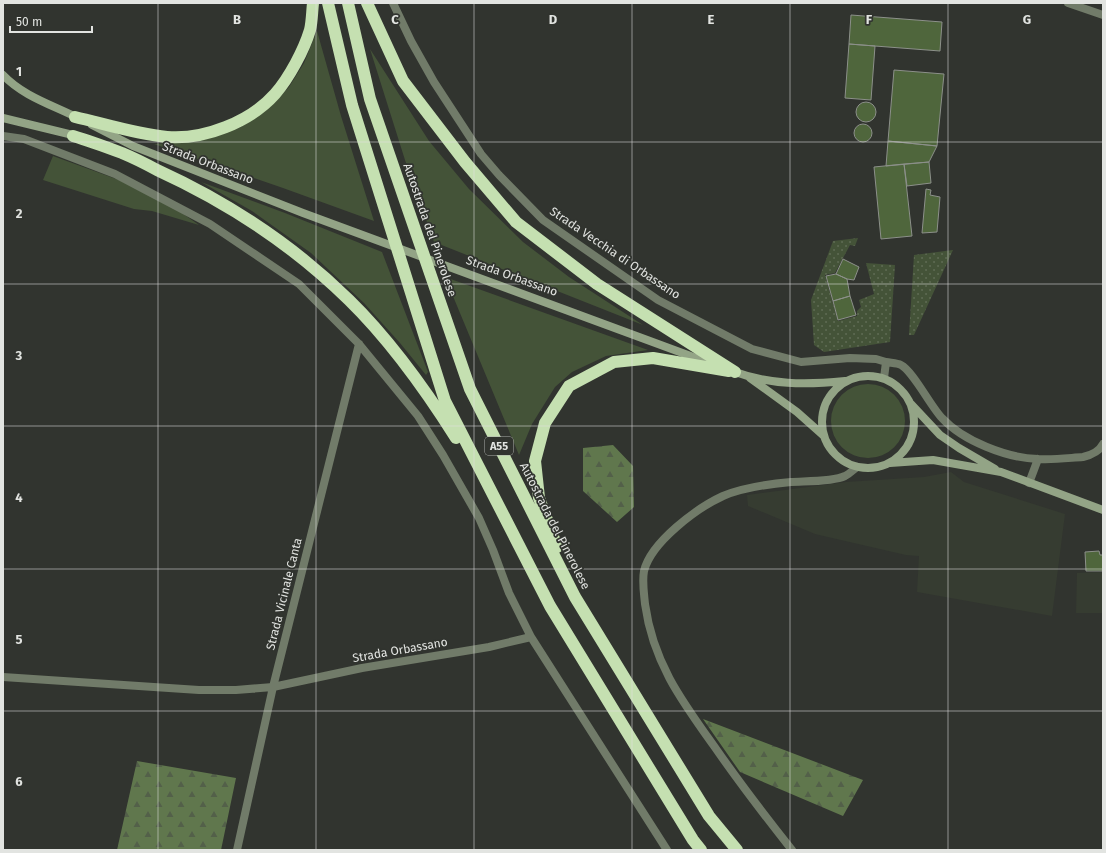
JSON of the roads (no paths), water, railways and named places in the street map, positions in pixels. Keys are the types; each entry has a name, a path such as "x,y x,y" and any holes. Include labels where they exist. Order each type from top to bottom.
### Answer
{"highway":[{"path":"75,117 141,133 168,137 195,136 217,130 236,122 257,109 275,94 299,58 310,30 314,3"},
{"name":"A55","path":"328,3 352,105 445,401 550,606 692,840 701,850"},
{"name":"Autostrada del Pinerolese","path":"348,3 370,99 470,389 575,597 709,816 737,850"},
{"path":"367,3 403,81 465,162 516,222 597,284 735,372"},
{"path":"74,136 123,153 210,196 272,236 324,277 349,300 394,350 431,398 459,443 550,606"},
{"path":"575,597 539,498 536,461 545,423 569,386 614,362 653,358 735,372"}],"main road":[{"name":"Strada Orbassano","path":"3,75 12,85 40,101 133,146 303,213 735,372 747,376 791,383 811,384 845,381 858,376 871,375 884,378 900,388 911,404 940,435 959,448 1001,472"},
{"name":"Strada Orbassano","path":"3,118 74,136 133,146"},
{"name":"Strada Orbassano","path":"747,376 798,412 824,436"},
{"name":"Strada Orbassano","path":"845,381 833,391 825,405 821,420 828,447 836,456 846,463 857,467 874,468 890,463 932,460 1001,472 1103,510"},
{"name":"Strada Orbassano","path":"890,463 903,452 912,438 915,421 911,404"}],"street":[{"name":"Strada Vecchia di Orbassano","path":"393,3 411,41 434,82 482,154 499,175 543,220 658,300 752,349 801,362 850,358 876,359 901,365 910,373 941,418 951,427 965,436 1005,453 1025,458 1038,459 1083,457 1100,449 1103,444"},
{"path":"1068,3 1088,6 1103,15"},
{"path":"3,136 24,139 115,174 210,224 299,284 359,344 418,416 443,454 479,518 509,593 531,637 667,850"},
{"name":"Strada Vicinale Canta","path":"237,850 273,687 359,344"},
{"path":"884,378 886,362"},
{"path":"1029,482 1038,459"},
{"path":"792,850 744,790 668,678 653,643 647,617 643,588 644,571 655,548 665,537 708,505 724,496 750,488 776,483 826,480 844,476 857,467"},
{"name":"Strada Orbassano","path":"3,677 199,690 236,690 273,687 362,668 489,647 531,637"}]}
